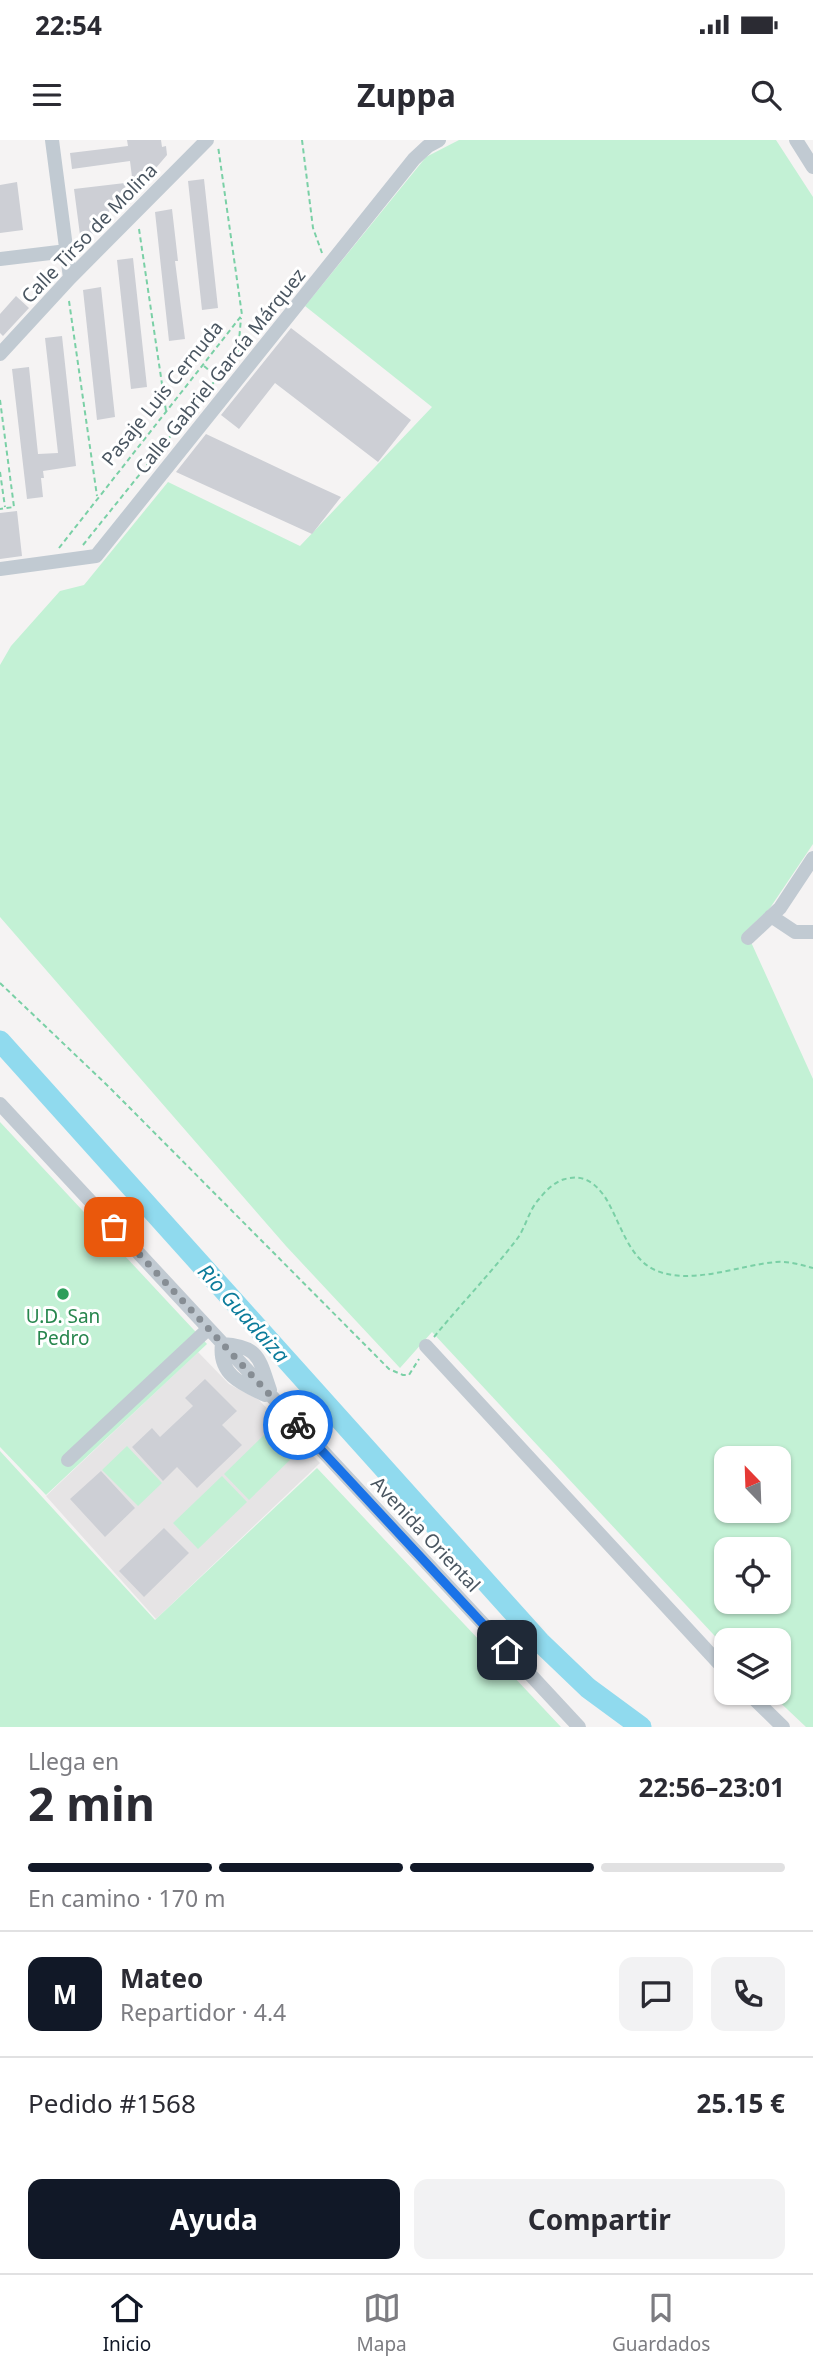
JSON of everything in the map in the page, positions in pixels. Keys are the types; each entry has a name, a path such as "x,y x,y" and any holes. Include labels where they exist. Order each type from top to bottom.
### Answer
{"street":[{"path":"52,140 67,251 68,280"},
{"name":"Calle Tirso de Molina","path":"0,354 68,280 207,140"},
{"name":"Calle Gabriel García Márquez","path":"0,569 96,556 414,159 439,140"},
{"path":"796,140 813,167"},
{"path":"0,259 67,251"},
{"path":"748,938 780,908 813,858"},
{"path":"771,916 795,932 813,932"},
{"name":"Avenida Oriental","path":"0,1104 579,1727"},
{"path":"68,1460 208,1329"},
{"path":"426,1346 714,1658"},
{"path":"760,1705 783,1727"}],"path":[{"name":"Pasaje Luis Cernuda","path":"48,562 242,315 220,150 215,140"},
{"path":"302,140 313,228 322,254 330,265"},
{"path":"137,211 166,412"},
{"path":"68,280 97,497"},
{"path":"71,559 238,352 242,315"},
{"path":"203,366 218,378"},
{"path":"0,400 14,507 0,509"},
{"path":"0,472 5,508"},
{"path":"0,983 109,1087 389,1369 403,1375 408,1375 426,1346 518,1237 538,1199 565,1179 584,1178 595,1183 634,1252 646,1265 657,1271 676,1275 699,1275 776,1262 792,1262 813,1268"}],"shaded area":[{"path":"198,1352 229,1384 259,1400 320,1463 156,1619 46,1496"}],"green space":[{"path":"459,140 776,140 813,197 813,844 770,908 746,931 813,1079 813,1727 806,1727 783,1705 791,1705 791,1628 714,1628 714,1635 432,1332 400,1368 286,1246 0,917 0,665 11,646 60,591 84,585 168,482 300,546 432,407 305,306 426,157"},
{"path":"0,1122 207,1344 46,1495 0,1447"},
{"path":"268,1431 293,1457 249,1500 224,1474"},
{"path":"127,1446 162,1483 138,1506 102,1470"},
{"path":"0,1451 155,1620 317,1468 561,1727 0,1727"},
{"path":"222,1476 247,1502 198,1549 173,1523"}],"building":[{"path":"127,140 161,140 162,147 166,146 167,155 144,182 132,177 130,161 72,169 70,153 128,146"},
{"path":"204,179 218,308 202,310 188,181"},
{"path":"17,182 23,230 0,233 0,185"},
{"path":"125,183 127,199 113,200 102,232 80,235 74,189"},
{"path":"172,209 178,261 175,261 185,339 169,341 155,212"},
{"path":"133,258 147,387 131,389 117,260"},
{"path":"101,287 115,417 97,420 83,290"},
{"path":"16,296 29,308 3,336 0,333 0,314"},
{"path":"291,328 411,420 378,462 275,383 239,429 221,415"},
{"path":"62,336 76,466 43,471 43,497 27,499 12,369 29,367 38,454 58,453 45,338"},
{"path":"206,434 341,497 312,534 176,472"},
{"path":"17,511 22,556 0,559 0,513"},
{"path":"205,1379 237,1411 222,1425 242,1445 197,1488 177,1467 163,1481 132,1447 152,1428 160,1437 193,1406 185,1398"},
{"path":"101,1471 135,1508 105,1537 70,1499"},
{"path":"164,1528 189,1553 144,1597 119,1571"}],"waterway":[{"name":"Rio Guadaiza","path":"0,1041 540,1642 588,1688 641,1727"}],"way so far":[{"path":"114,1227 298,1425"}],"place":[{"name":"U.D. San Pedro","path":"63,1294"}],"route":[{"path":"298,1425 507,1650"}]}
